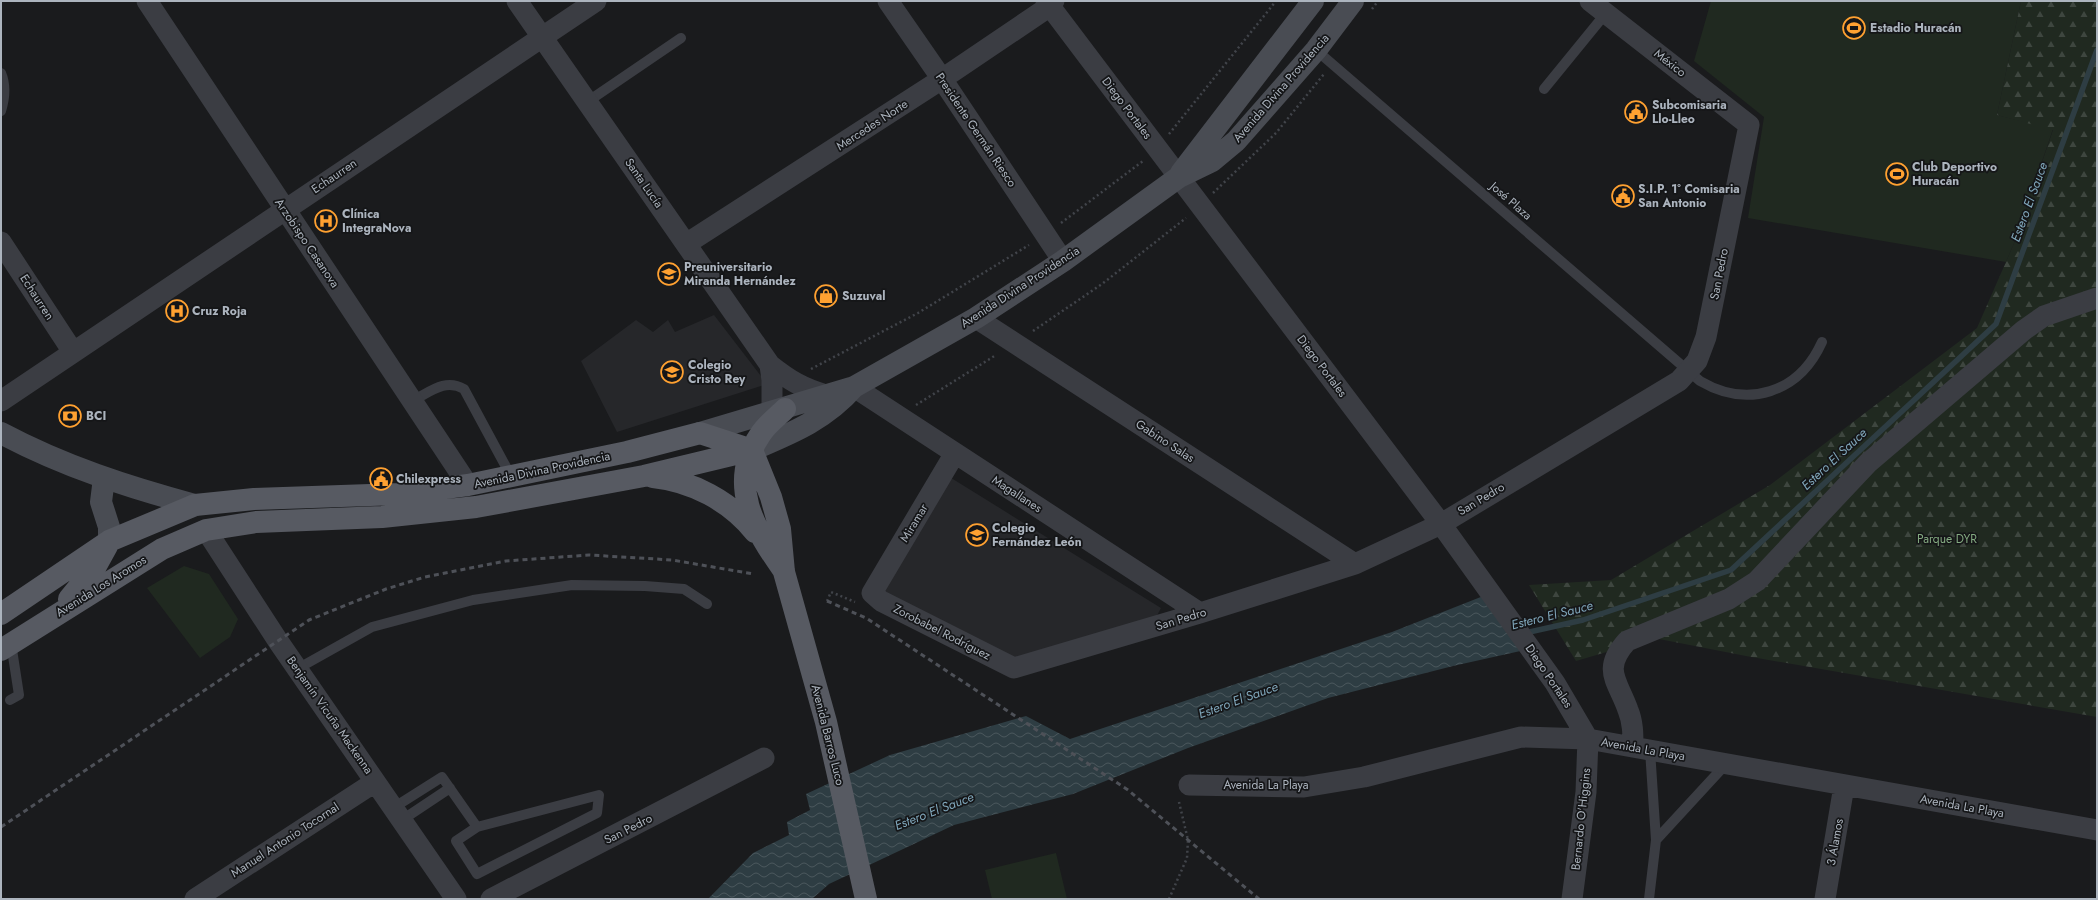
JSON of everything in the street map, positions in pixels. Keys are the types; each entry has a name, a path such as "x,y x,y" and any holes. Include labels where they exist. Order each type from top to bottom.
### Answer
{"main road":[{"path":"700,434 752,450 760,435 778,411"},
{"name":"Avenida Divina Providencia","path":"195,505 254,499 399,494 468,485 627,452 700,434"},
{"name":"Avenida Divina Providencia","path":"206,530 256,522 382,517 476,506 644,476 752,450"},
{"name":"Avenida Barros Luco","path":"752,450 745,469 743,482 747,502 762,540 784,572"},
{"name":"Avenida Barros Luco","path":"752,450 771,497 780,529 784,572 826,722 866,899"},
{"path":"644,476 676,481 708,494 738,514 762,540"},
{"path":"1,614 109,541 195,505"},
{"name":"Avenida Los Aromos","path":"6,647 162,549 206,530"},
{"path":"52,617 96,566 109,541"}],"street":[{"name":"Arzobispo Casanova","path":"146,1 468,485"},
{"name":"Santa Lucía","path":"517,1 548,32 587,102 770,365 791,382 826,395"},
{"path":"548,32 567,1"},
{"name":"Echaurren","path":"1,401 596,1"},
{"name":"Presidente Germán Riesco","path":"888,1 942,79 1063,261"},
{"name":"Avenida Divina Providencia","path":"1179,177 1313,1"},
{"name":"Mercedes Norte","path":"686,244 942,79 1050,3"},
{"name":"Diego Portales","path":"1050,3 1200,206 1441,524 1556,683 1588,739"},
{"name":"Avenida Divina Providencia","path":"700,434 854,387 976,318 1063,261 1179,177 1212,161 1236,141 1316,50 1361,7"},
{"name":"México","path":"1598,7 1749,126"},
{"name":"San Pedro","path":"1014,668 1200,613 1355,564 1441,524 1668,388 1689,372 1703,350 1749,126"},
{"name":"Echaurren","path":"1,242 73,352"},
{"path":"1641,749 1631,718 1613,680 1613,670 1618,654 1627,642 1743,592 1770,568 1868,463 2024,330 2054,312 2097,298"},
{"name":"Gabino Salas","path":"976,318 1355,564"},
{"name":"Santa Lucía","path":"770,365 773,395 778,411"},
{"name":"Avenida Divina Providencia","path":"752,450 801,428 838,405 854,387"},
{"name":"Magallanes","path":"854,387 1200,613"},
{"name":"Avenida Divina Providencia","path":"1,433 60,461 104,478 195,505"},
{"name":"Miramar","path":"872,593 955,453"},
{"path":"104,478 101,502 109,527 109,541"},
{"name":"Benjamín Vicuña Mackenna","path":"206,530 298,669 456,899"},
{"name":"Zorobabel Rodríguez","path":"872,593 881,602 1014,668"},
{"name":"Avenida La Playa","path":"1189,785 1304,787 1364,777 1521,737 1588,739 1844,786 2097,830"},
{"name":"Bernardo O'Higgins","path":"1572,899 1586,792 1588,739"},
{"name":"San Pedro","path":"491,899 764,758"},
{"name":"Manuel Antonio Tocornal","path":"196,899 375,782"},
{"name":"3 Álamos","path":"1825,899 1844,786"}],"lane":[{"path":"1544,88 1598,7"},
{"path":"587,102 681,38"},
{"name":"José Plaza","path":"1316,50 1689,372 1712,388 1726,393 1740,395 1768,392 1781,387 1802,373 1817,354 1822,342"},
{"path":"1,73 4,79 4,100 1,111"},
{"path":"412,401 448,384 455,384 464,389 511,476"},
{"path":"298,669 372,627 473,600 572,586 645,586 684,588 707,604"},
{"path":"6,647 19,695 10,700"},
{"path":"1641,749 1656,840 1649,899"},
{"path":"1656,840 1726,764"},
{"path":"398,814 442,777 477,827"},
{"path":"398,814 450,788"},
{"path":"599,795 597,813 477,874 456,841 477,827 591,797 599,795"}],"path":[{"path":"1361,7 1378,1"},
{"path":"898,416 1015,343 1102,284 1200,206 1276,133 1332,64"},
{"path":"1169,899 1187,858 1188,840 1179,804 1181,793 1189,785"}],"shaded area":[{"name":"Colegio Cristo Rey","path":"714,315 767,384 617,432 581,361 636,320 653,332 668,320 675,332"},
{"name":"Colegio Fernández León","path":"948,476 1161,608 1154,621 1012,658 872,593"}],"green space":[{"name":"Club Deportivo Huracán","path":"1711,1 2021,1 1997,115 2053,129 2016,239 2006,262 1748,218 1764,117 1694,61"},
{"name":"Parque DYR","path":"2021,1 2097,1 2097,717 1746,656 1654,638 1576,661 1529,585 1611,580 1770,485 1977,328 2016,239 2053,130 1997,115"},
{"path":"184,566 209,574 238,619 230,637 200,658 147,588"},
{"path":"1056,853 1067,899 992,899 985,870"}],"water":[{"path":"1496,591 1538,647 1453,666 1328,698 1188,748 1073,794 954,825 829,884 812,899 708,899 753,853 789,835 787,822 810,810 806,794 890,755 1026,716 1070,739 1392,632"}],"waterway":[{"name":"Estero El Sauce","path":"1525,633 1583,620 1731,570 1996,324 2097,50"}],"railway":[{"path":"1,827 309,620 386,589 425,577 506,561 589,555 672,560 754,574"},
{"path":"827,601 866,618 1128,790 1259,899"}],"place":[{"name":"Estadio Huracán","path":"1854,28"},
{"name":"Subcomisaria Llo-Lleo","path":"1636,112"},
{"name":"Club Deportivo Huracán","path":"1897,174"},
{"name":"S.I.P. 1° Comisaria San Antonio","path":"1623,196"},
{"name":"Clínica IntegraNova","path":"326,221"},
{"name":"Preuniversitario Miranda Hernández","path":"669,274"},
{"name":"Suzuval","path":"826,296"},
{"name":"Cruz Roja","path":"177,311"},
{"name":"Colegio Cristo Rey","path":"672,372"},
{"name":"BCI","path":"70,416"},
{"name":"Chilexpress","path":"381,479"},
{"name":"Colegio Fernández León","path":"977,535"}]}
